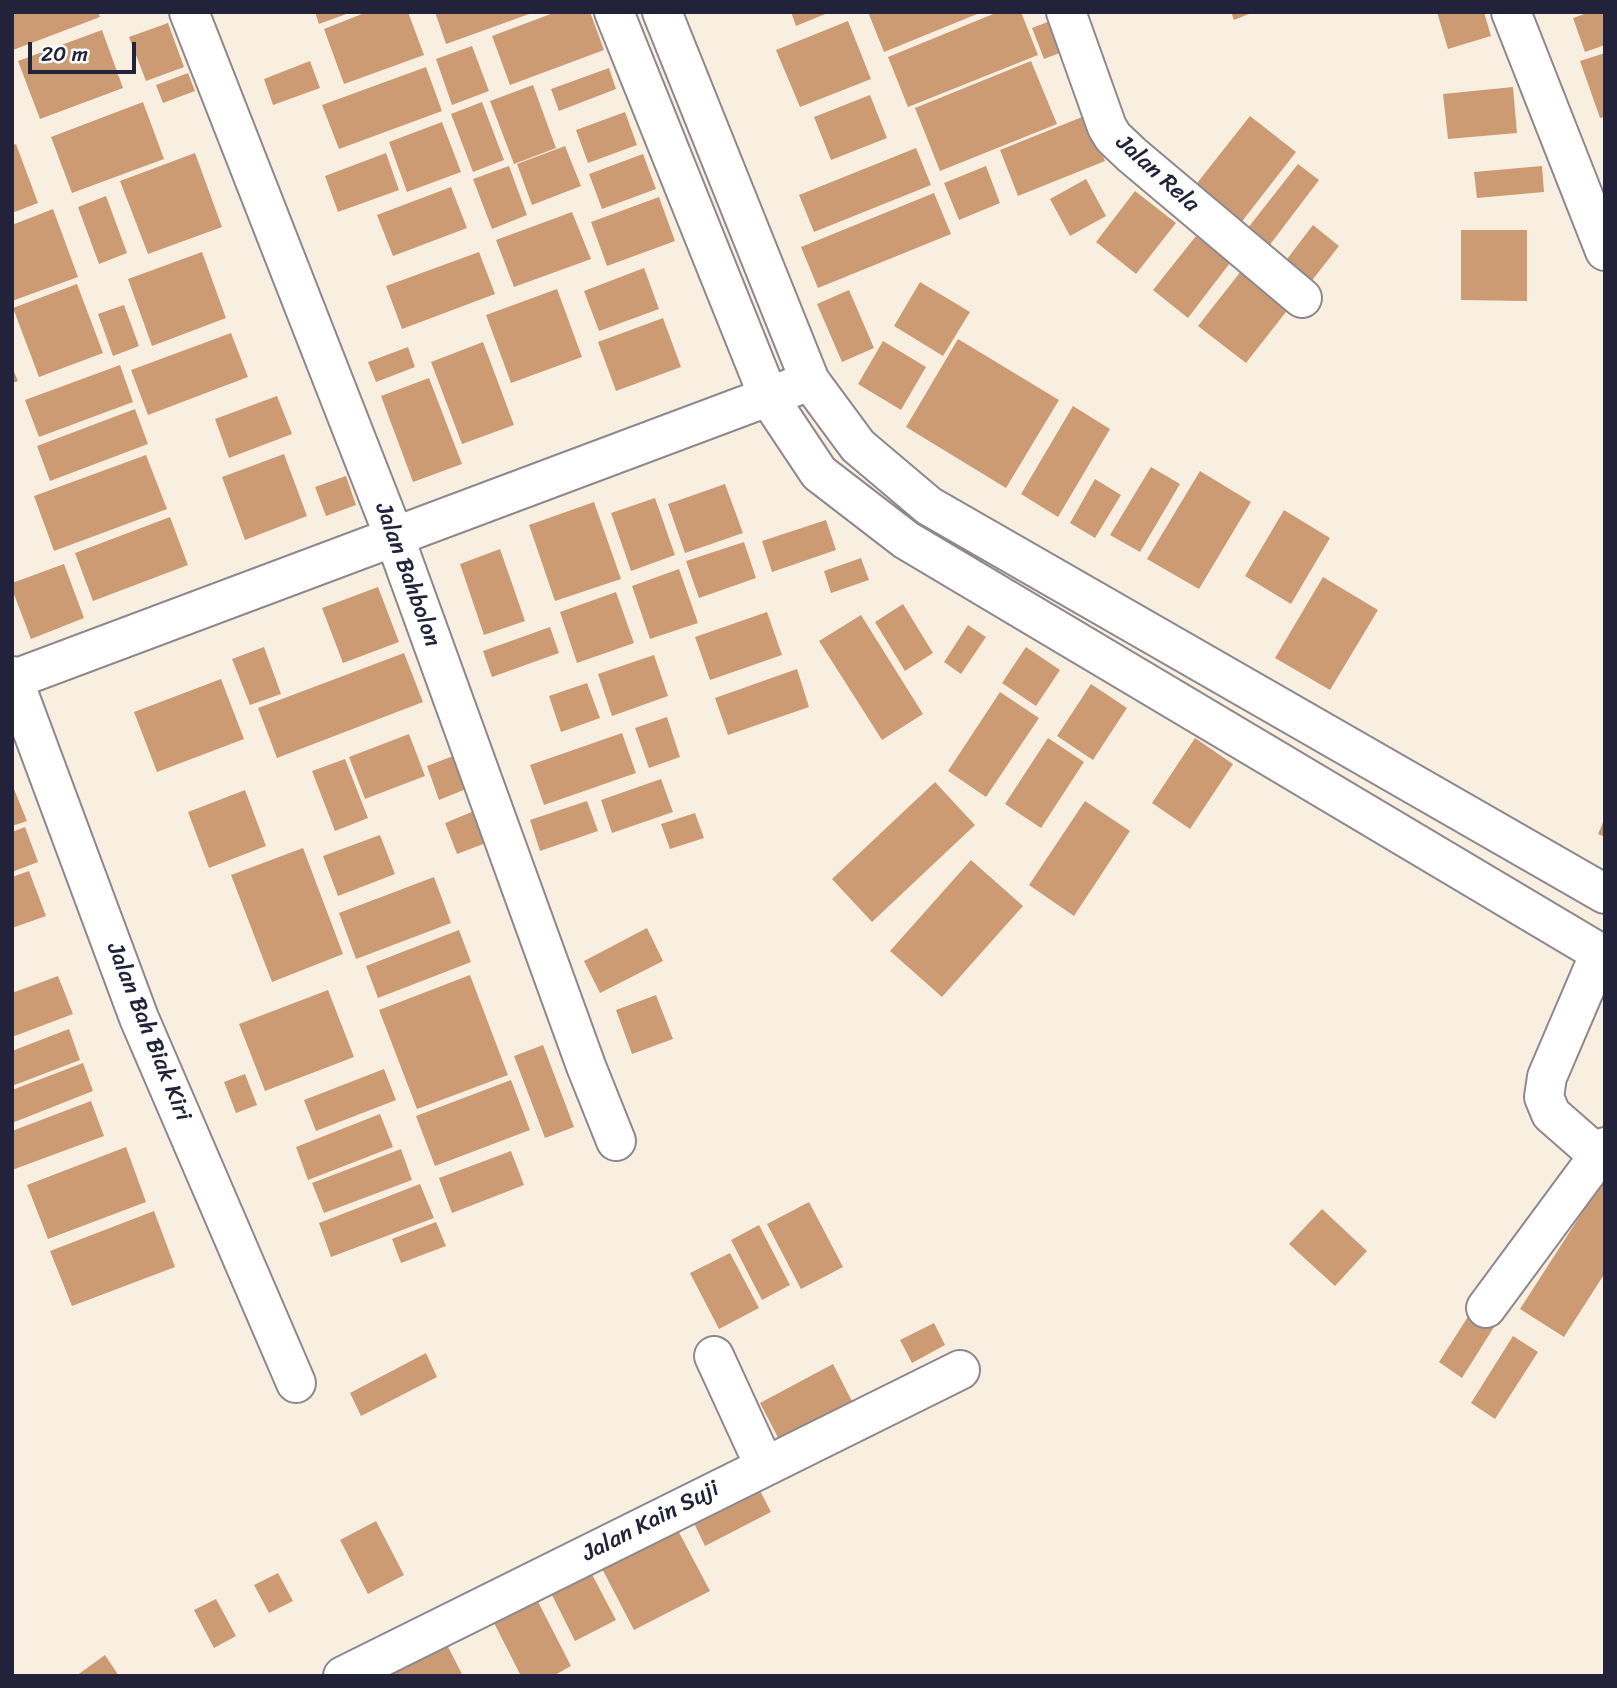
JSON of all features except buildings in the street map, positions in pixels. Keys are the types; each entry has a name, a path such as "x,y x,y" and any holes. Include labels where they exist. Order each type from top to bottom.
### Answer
{"main road":[{"name":"Jalan Bahbolon","path":"189,12 394,536 586,1066 616,1141"},
{"path":"614,12 769,398 819,473 906,540 1602,954 1547,1077 1544,1097 1551,1114 1602,1151 1486,1308"},
{"path":"662,12 810,382 858,446 929,506 1605,894"},
{"name":"Jalan Rela","path":"1066,12 1107,127 1113,136 1302,298"},
{"path":"1511,12 1604,249"},
{"path":"13,678 810,382"},
{"name":"Jalan Bah Biak Kiri","path":"13,678 139,1018 296,1383"},
{"path":"714,1356 764,1465"},
{"name":"Jalan Kain Suji","path":"343,1676 960,1370"}]}
